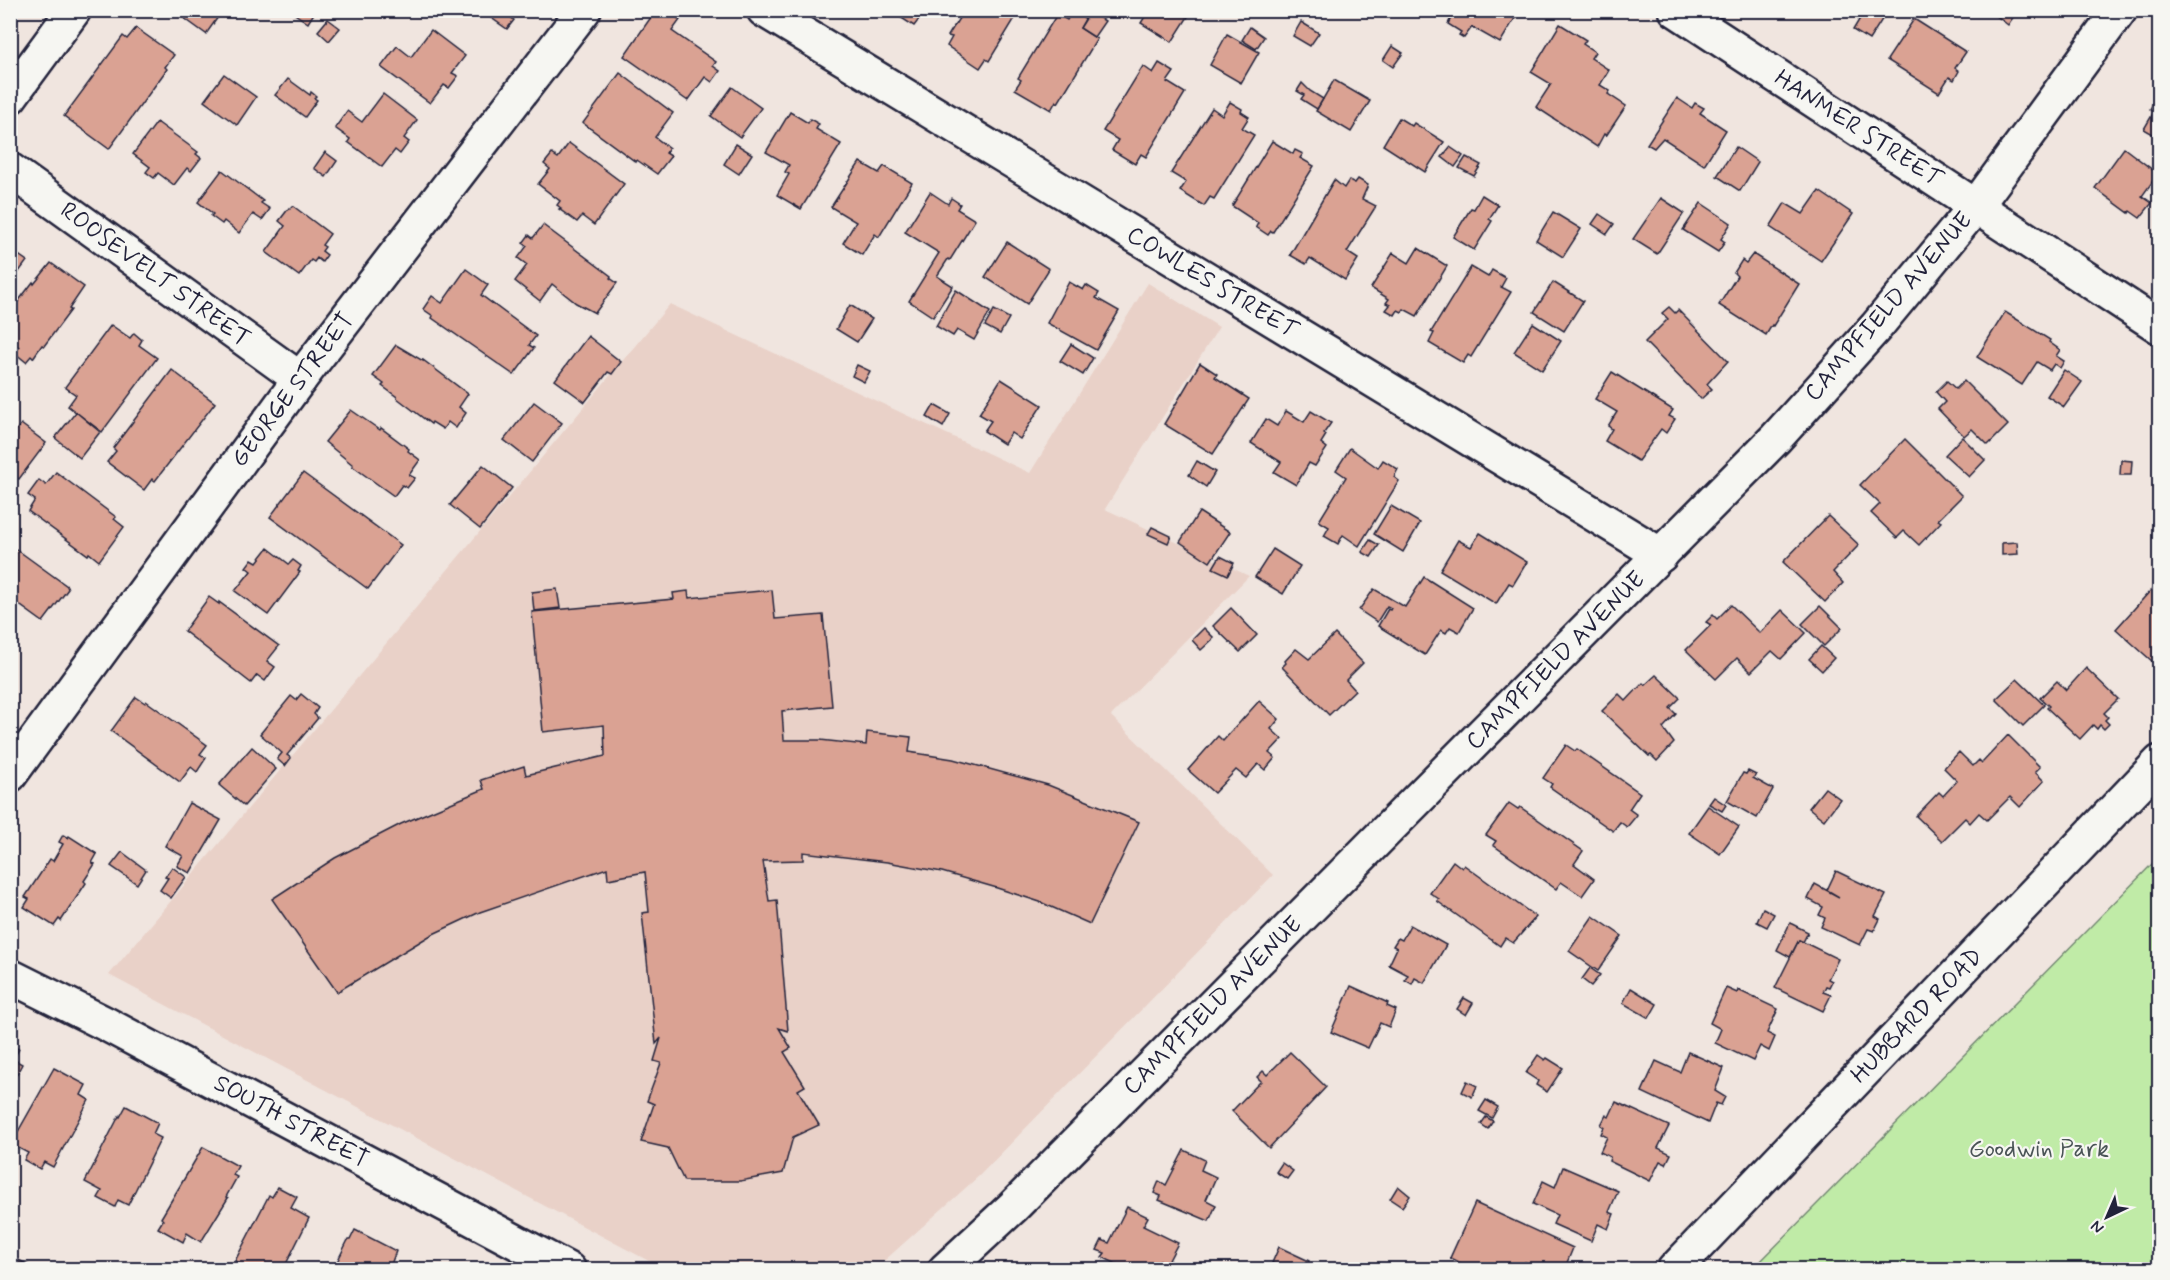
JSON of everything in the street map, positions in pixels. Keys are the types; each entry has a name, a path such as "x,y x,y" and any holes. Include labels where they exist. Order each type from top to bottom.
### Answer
{"street":[{"path":"10,98 74,10"},
{"name":"GEORGE STREET","path":"10,775 300,379 584,10"},
{"name":"COWLES STREET","path":"764,10 1661,555"},
{"name":"HANMER STREET","path":"1676,10 2160,327"},
{"name":"CAMPFIELD AVENUE","path":"945,1269 1021,1199 1661,555 1807,404 1876,327 1976,206 2120,10"},
{"name":"ROOSEVELT STREET","path":"10,170 300,379"},
{"name":"HUBBARD ROAD","path":"1674,1269 2160,762"},
{"name":"SOUTH STREET","path":"10,976 108,1025 569,1269"}],"shaded area":[{"path":"1148,283 1219,327 1105,509 1249,576 1111,716 1273,875 980,1175 875,1269 664,1269 109,975 670,304 1030,473"}],"green space":[{"name":"Goodwin Park","path":"2159,857 2159,1269 1753,1269"}],"building":[{"path":"173,10 223,10 206,34"},
{"path":"289,10 316,10 308,23"},
{"path":"496,10 502,10 514,20 507,29 490,17"},
{"path":"656,10 666,10 680,20 672,31 716,62 713,66 720,71 712,82 705,77 688,101 624,56"},
{"path":"889,10 926,10 914,26"},
{"path":"964,10 1020,10 989,61 986,59 980,68 947,46 952,37 948,36"},
{"path":"1149,10 1188,10 1191,12 1172,42 1141,23"},
{"path":"1455,10 1520,10 1500,43 1472,27 1464,38 1459,35 1461,32 1448,24"},
{"path":"1865,10 1888,10 1869,40 1853,30"},
{"path":"1989,10 2018,10 2008,25"},
{"path":"1072,11 1085,19 1080,28 1097,39 1058,103 1056,101 1051,110 1015,89 1021,80 1018,78 1057,14 1067,20"},
{"path":"1090,12 1105,21 1094,37 1080,28"},
{"path":"328,19 340,28 329,41 318,31"},
{"path":"1914,19 1966,52 1955,68 1959,71 1954,80 1949,77 1939,93 1887,60"},
{"path":"1301,22 1319,33 1310,46 1293,36"},
{"path":"1560,24 1586,40 1583,44 1595,52 1591,58 1609,70 1600,85 1610,91 1608,94 1626,106 1597,147 1536,107 1551,84 1531,72"},
{"path":"1250,27 1264,37 1256,49 1242,40"},
{"path":"136,28 174,55 165,67 167,69 109,149 64,116 123,36 127,39"},
{"path":"431,30 465,56 452,73 458,76 449,88 444,85 430,103 381,67 397,46 411,57"},
{"path":"1227,34 1259,52 1241,83 1210,65"},
{"path":"1392,46 1403,53 1393,67 1383,60"},
{"path":"1159,63 1174,72 1167,82 1185,93 1146,157 1141,154 1135,164 1112,150 1118,140 1103,131 1143,66 1153,73"},
{"path":"620,73 673,113 655,137 669,148 666,153 671,156 657,174 637,160 636,162 583,123"},
{"path":"224,74 256,97 237,125 204,101"},
{"path":"288,79 310,95 311,92 316,96 314,98 317,100 305,117 275,95"},
{"path":"1334,80 1370,101 1351,132 1316,111"},
{"path":"1302,83 1323,99 1317,109 1301,99 1304,95 1297,91"},
{"path":"732,87 761,108 740,137 711,116"},
{"path":"383,94 417,120 404,138 409,142 400,154 395,150 382,167 348,142 350,139 335,128 347,111 362,122"},
{"path":"2157,97 2160,99 2160,138 2144,129 2154,112 2150,109"},
{"path":"1677,98 1692,108 1695,103 1704,108 1700,113 1726,130 1704,165 1663,138 1654,148 1647,144"},
{"path":"1230,102 1242,109 1241,112 1249,117 1242,128 1254,135 1214,199 1210,197 1204,206 1180,191 1186,182 1171,173 1212,108 1222,115"},
{"path":"790,112 808,123 810,119 819,124 816,129 841,144 801,209 777,195 789,174 785,172 789,165 766,152"},
{"path":"1399,118 1412,126 1414,123 1444,142 1425,172 1383,145"},
{"path":"157,122 198,152 196,154 201,158 191,171 187,168 174,185 158,173 154,178 146,172 150,167 133,154"},
{"path":"1272,141 1293,154 1295,150 1303,154 1300,158 1314,166 1273,232 1271,231 1268,235 1256,227 1258,223 1232,206"},
{"path":"569,143 624,184 594,225 582,216 577,222 559,209 561,208 557,205 560,201 538,184 550,169 544,164 552,154 558,158"},
{"path":"736,144 752,154 739,174 724,164"},
{"path":"1450,147 1463,156 1455,167 1442,157"},
{"path":"1736,147 1758,162 1740,191 1717,176"},
{"path":"2124,148 2158,174 2142,196 2152,203 2140,218 2130,211 2129,213 2095,188"},
{"path":"325,152 337,161 326,177 314,168"},
{"path":"1466,157 1481,165 1474,176 1459,168"},
{"path":"860,162 879,173 884,166 912,183 879,237 875,234 862,255 843,243 856,222 831,207"},
{"path":"222,170 270,209 262,220 253,214 239,233 224,221 222,224 211,216 213,214 198,202"},
{"path":"1358,179 1368,185 1362,199 1376,206 1347,252 1358,259 1345,280 1310,258 1306,264 1290,255 1334,180 1344,188 1349,180 1355,183"},
{"path":"1819,191 1853,214 1821,261 1770,227 1785,203 1803,214"},
{"path":"930,192 948,204 951,198 960,204 957,209 975,220 937,276 953,286 933,317 909,301 939,253 905,232"},
{"path":"1482,195 1498,205 1489,219 1492,221 1474,250 1453,237"},
{"path":"1661,198 1684,213 1657,254 1633,239"},
{"path":"1701,203 1731,223 1721,239 1725,242 1718,252 1683,230"},
{"path":"293,206 330,234 322,245 325,247 322,251 327,255 322,262 317,258 314,262 311,260 299,276 266,252 285,226 279,221"},
{"path":"1553,212 1581,229 1563,257 1536,240"},
{"path":"1599,214 1614,224 1607,234 1592,224"},
{"path":"543,225 611,276 610,278 617,283 595,313 576,303 552,284 540,301 515,281 527,265 518,258 527,246 523,243 529,235 533,238"},
{"path":"1007,242 1049,269 1027,304 985,277"},
{"path":"1418,248 1447,266 1417,316 1404,309 1402,312 1398,310 1395,315 1386,310 1390,305 1386,303 1389,299 1371,288 1393,253 1409,263"},
{"path":"10,249 27,261 10,284"},
{"path":"1753,254 1799,284 1766,335 1719,305 1737,276 1734,273 1742,260 1746,263"},
{"path":"51,263 84,287 69,309 71,310 44,346 42,345 33,358 31,356 26,362 15,353 19,347 10,341 10,312"},
{"path":"1471,267 1488,277 1492,270 1506,278 1501,287 1511,292 1471,357 1468,355 1463,363 1429,343 1434,333 1431,332"},
{"path":"466,269 488,285 481,295 536,336 529,345 534,348 514,375 432,318 433,316 423,309 432,296 442,303"},
{"path":"1069,282 1083,290 1086,285 1099,293 1096,298 1119,311 1096,350 1047,323"},
{"path":"1553,282 1583,301 1564,331 1534,312"},
{"path":"956,290 990,312 974,340 957,330 953,336 936,326"},
{"path":"850,305 872,319 857,342 836,329"},
{"path":"1669,307 1675,313 1678,310 1728,361 1707,384 1712,389 1701,399 1645,342 1668,319 1662,313"},
{"path":"994,310 1009,318 1000,334 985,326"},
{"path":"2005,312 2050,340 2049,342 2060,350 2056,356 2064,361 2060,368 2054,364 2050,370 2037,362 2022,385 1977,357"},
{"path":"1533,323 1561,341 1542,370 1514,352"},
{"path":"111,325 130,338 134,333 142,340 139,345 157,358 102,432 68,406 76,395 65,387"},
{"path":"588,336 621,362 612,374 608,372 585,402 555,380"},
{"path":"1071,344 1093,358 1083,375 1060,361"},
{"path":"396,345 423,360 468,394 459,407 466,413 456,428 448,422 443,429 432,422 431,424 382,386 384,384 373,376"},
{"path":"1200,363 1217,374 1215,377 1249,399 1213,454 1164,424"},
{"path":"857,365 870,371 864,382 852,376"},
{"path":"172,370 215,403 155,481 152,479 144,490 107,462 116,451 113,448"},
{"path":"2064,370 2082,382 2064,407 2047,396"},
{"path":"1612,372 1673,410 1669,416 1675,419 1666,433 1661,429 1638,461 1605,441 1612,429 1608,426 1617,412 1595,399"},
{"path":"1001,379 1042,405 1020,439 1011,433 1004,444 984,431 991,421 979,414"},
{"path":"1947,381 1956,389 1964,381 2008,425 1988,445 1972,429 1964,436 1938,409 1945,402 1936,392"},
{"path":"534,402 562,423 532,462 504,440"},
{"path":"934,405 950,414 943,427 927,417"},
{"path":"351,410 380,430 381,428 420,460 409,475 415,478 407,488 402,485 394,496 352,466 325,442"},
{"path":"1286,411 1304,422 1311,411 1331,423 1321,443 1327,448 1315,466 1309,463 1296,485 1274,472 1281,462 1251,443 1266,419 1277,426"},
{"path":"76,412 100,432 80,458 55,438"},
{"path":"21,424 46,443 19,479 10,473 10,438"},
{"path":"1962,437 1985,460 1969,477 1945,455"},
{"path":"1905,439 1962,496 1938,520 1941,522 1919,545 1904,531 1897,538 1871,513 1880,504 1860,485"},
{"path":"1350,448 1378,468 1383,460 1398,469 1394,477 1399,481 1359,546 1343,535 1338,544 1324,536 1329,527 1319,521 1346,477 1336,470"},
{"path":"2121,460 2132,461 2131,475 2120,475"},
{"path":"1197,461 1215,472 1206,487 1189,475"},
{"path":"483,465 512,488 480,529 450,505"},
{"path":"56,472 116,517 114,519 124,527 99,561 28,511 35,500 28,495 39,480 46,485"},
{"path":"303,473 401,545 368,589 270,517"},
{"path":"1391,506 1420,523 1403,552 1374,534"},
{"path":"1199,512 1230,532 1210,562 1180,542"},
{"path":"1828,516 1859,545 1833,572 1843,583 1825,602 1783,562"},
{"path":"1152,527 1171,536 1168,543 1148,534"},
{"path":"1480,533 1527,562 1513,585 1509,583 1496,604 1440,570 1458,540 1471,547"},
{"path":"1370,540 1379,545 1371,557 1362,552"},
{"path":"2017,542 2018,554 2002,555 2002,543"},
{"path":"268,548 289,564 293,560 301,566 298,571 300,572 268,615 235,591 251,571 246,567 252,559 257,562"},
{"path":"16,549 67,586 68,589 43,622 10,598 10,557"},
{"path":"1273,549 1300,566 1283,594 1255,577"},
{"path":"1220,556 1234,563 1228,575 1213,568"},
{"path":"1424,577 1473,608 1459,632 1450,627 1446,633 1441,630 1425,655 1378,626 1388,609 1391,608 1387,606 1377,622 1359,610 1374,589 1405,607"},
{"path":"2160,580 2160,654 2153,662 2116,629"},
{"path":"557,589 560,608 534,611 532,592"},
{"path":"772,590 775,619 823,615 832,706 782,711 784,740 820,740 866,745 867,732 911,737 909,752 953,759 1048,785 1139,822 1090,924 1040,902 942,872 887,862 803,852 803,860 763,861 769,901 777,900 788,1031 779,1028 791,1048 784,1052 805,1086 798,1090 819,1125 793,1137 783,1173 740,1181 684,1181 668,1148 641,1142 654,1104 647,1101 661,1063 654,1061 661,1038 656,1044 642,913 649,912 645,872 608,879 607,868 480,912 431,935 337,992 272,899 335,858 401,824 484,789 481,780 524,766 526,775 605,756 604,725 543,732 532,612 674,599 673,593 688,591 689,598"},
{"path":"209,597 279,646 267,661 275,667 265,681 257,675 251,683 184,631"},
{"path":"1731,605 1760,633 1782,610 1806,633 1781,659 1772,651 1751,672 1737,658 1716,679 1686,650 1711,625 1706,622 1713,615 1717,619"},
{"path":"1820,606 1842,628 1824,646 1802,624"},
{"path":"1231,608 1257,635 1240,652 1213,626"},
{"path":"1204,628 1214,638 1201,650 1192,640"},
{"path":"1335,634 1363,663 1346,680 1355,690 1329,715 1282,667 1296,649 1309,659"},
{"path":"1821,646 1834,658 1822,671 1809,659"},
{"path":"2086,668 2118,699 2104,713 2108,717 2105,720 2109,724 2104,729 2100,725 2097,729 2093,725 2080,739 2047,708 2049,706 2040,698 2057,681 2066,690"},
{"path":"1656,675 1680,698 1670,708 1676,714 1663,728 1674,743 1657,761 1602,711 1619,694 1626,701 1643,683 1645,685"},
{"path":"2017,679 2044,705 2023,726 1996,699"},
{"path":"301,694 318,708 314,714 318,718 287,755 291,758 285,766 277,759 282,753 260,734 291,696 296,700"},
{"path":"136,697 145,703 146,701 207,745 200,754 206,758 197,772 191,767 180,782 111,731"},
{"path":"1259,701 1279,719 1271,729 1282,739 1269,753 1275,758 1265,770 1258,764 1246,778 1236,770 1214,793 1188,770 1218,736 1223,741"},
{"path":"2008,735 2040,767 2035,772 2044,781 2020,807 2010,797 1987,820 1979,813 1970,823 1965,818 1942,841 1916,816 1939,792 1943,796 1957,781 1944,768 1959,752 1973,766 1979,760 1982,763"},
{"path":"1566,745 1575,751 1577,749 1640,793 1629,809 1637,815 1627,827 1620,822 1613,831 1550,787 1552,784 1543,778"},
{"path":"252,747 276,769 244,806 219,785"},
{"path":"1748,771 1756,775 1753,778 1773,789 1757,818 1727,801 1743,773 1746,774"},
{"path":"1825,788 1840,799 1824,820 1809,808"},
{"path":"1714,797 1726,805 1722,811 1709,804"},
{"path":"189,803 221,820 190,873 177,866 183,856 165,846"},
{"path":"1509,803 1518,809 1520,807 1583,851 1574,864 1594,879 1582,896 1561,882 1556,889 1493,845 1496,841 1486,835"},
{"path":"1708,806 1739,827 1720,854 1689,833"},
{"path":"63,835 68,838 69,836 97,854 92,863 95,864 84,881 86,883 61,921 59,919 54,926 24,907 29,899 25,897 50,859 53,861 63,844 59,842"},
{"path":"122,852 146,870 137,884 111,866"},
{"path":"1453,861 1462,868 1464,865 1536,917 1513,943 1505,938 1500,946 1437,901 1439,899 1430,893"},
{"path":"172,867 186,877 171,898 160,890"},
{"path":"1836,871 1886,895 1875,916 1880,919 1874,931 1868,929 1860,945 1821,927 1825,918 1819,915 1823,907 1808,899 1815,884 1839,897 1827,890"},
{"path":"1763,908 1774,914 1767,927 1757,922"},
{"path":"1593,916 1622,936 1598,971 1569,951"},
{"path":"1790,923 1808,932 1803,942 1799,940 1790,957 1777,950"},
{"path":"1410,925 1446,945 1424,983 1415,978 1412,984 1405,980 1408,975 1389,965 1397,948 1393,946 1398,938 1402,940"},
{"path":"1799,940 1838,959 1828,979 1832,981 1823,992 1831,995 1823,1011 1775,988"},
{"path":"1590,968 1600,975 1591,986 1582,979"},
{"path":"1351,986 1388,1003 1387,1006 1396,1010 1389,1027 1380,1023 1368,1048 1331,1032"},
{"path":"1631,988 1657,1004 1649,1018 1623,1003"},
{"path":"1726,988 1737,993 1738,990 1778,1009 1767,1033 1775,1037 1769,1051 1760,1046 1753,1061 1715,1043 1721,1029 1710,1023"},
{"path":"1464,998 1473,1003 1466,1015 1457,1009"},
{"path":"10,1045 19,1049 13,1059 22,1064 10,1087"},
{"path":"1290,1052 1326,1087 1269,1148 1232,1111 1261,1081 1257,1077 1263,1071 1267,1075"},
{"path":"1688,1052 1724,1068 1715,1091 1725,1097 1721,1105 1716,1103 1708,1123 1642,1092 1656,1061 1680,1072"},
{"path":"1538,1055 1563,1068 1547,1092 1536,1085 1538,1081 1526,1073"},
{"path":"54,1068 86,1085 81,1095 89,1100 53,1167 44,1162 40,1169 24,1160 28,1153 11,1144"},
{"path":"1467,1081 1477,1086 1472,1097 1462,1092"},
{"path":"1486,1100 1498,1107 1492,1118 1479,1111"},
{"path":"1616,1102 1669,1126 1658,1148 1671,1154 1666,1164 1660,1161 1650,1181 1609,1161 1610,1157 1600,1152 1607,1137 1601,1134 1604,1127 1601,1125 1606,1115 1609,1117"},
{"path":"126,1106 158,1123 153,1134 161,1138 128,1205 118,1200 115,1207 98,1198 102,1191 85,1182"},
{"path":"1486,1117 1493,1121 1488,1129 1481,1124"},
{"path":"203,1147 238,1166 233,1175 237,1177 226,1197 228,1198 201,1242 187,1233 183,1242 158,1228 163,1220 161,1218"},
{"path":"1184,1150 1205,1160 1201,1170 1216,1177 1206,1200 1216,1205 1209,1221 1159,1200 1161,1196 1154,1193 1159,1181 1166,1185"},
{"path":"1282,1163 1293,1171 1287,1179 1276,1172"},
{"path":"1563,1167 1618,1191 1609,1212 1614,1214 1608,1229 1598,1224 1591,1241 1553,1224 1557,1215 1533,1204 1543,1181 1555,1187"},
{"path":"1398,1186 1410,1196 1402,1207 1390,1199"},
{"path":"278,1187 297,1197 291,1208 309,1218 283,1270 250,1270 235,1261 269,1195 272,1197"},
{"path":"1475,1203 1573,1248 1564,1270 1542,1270 1525,1262 1522,1270 1474,1270 1450,1258"},
{"path":"1127,1207 1148,1217 1143,1226 1178,1243 1167,1264 1160,1260 1156,1270 1129,1270 1102,1257 1105,1253 1097,1250 1102,1240 1109,1243"},
{"path":"355,1230 396,1251 389,1270 333,1270"},
{"path":"1279,1247 1309,1261 1306,1270 1285,1270 1272,1263"},
{"path":"15,1258 37,1270 10,1270"}]}
